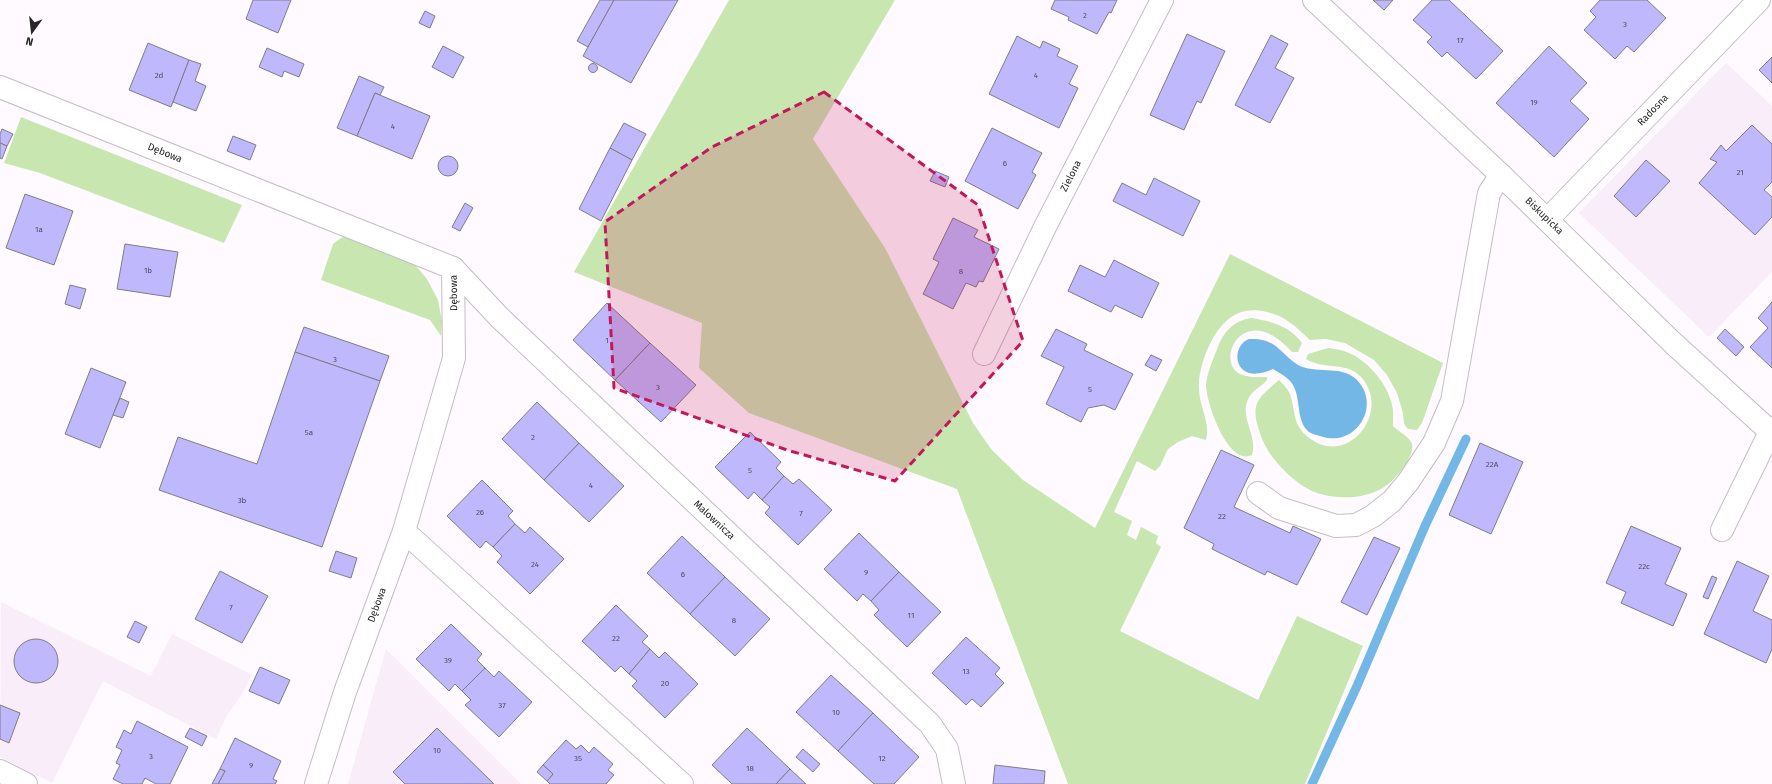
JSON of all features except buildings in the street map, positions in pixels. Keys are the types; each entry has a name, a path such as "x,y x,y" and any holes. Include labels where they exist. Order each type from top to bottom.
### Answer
{"street":[{"name":"Zielona","path":"984,354 1046,225 1162,0"},
{"name":"Biskupicka","path":"1314,0 1548,219 1674,344 1771,431"},
{"name":"Radosna","path":"1548,219 1758,0"},
{"name":"Dębowa","path":"0,87 453,268 454,358 404,531 345,692 316,784"},
{"path":"1258,493 1279,508 1336,526 1356,525 1373,516 1392,501 1408,482 1434,443 1452,401 1489,193 1501,175"},
{"name":"Malownicza","path":"453,268 500,318 930,724 947,750 954,784"},
{"path":"1722,530 1771,431"},
{"path":"404,531 682,784"},
{"path":"0,771 26,784"}],"highlighted area":[{"path":"824,92 978,205 1023,341 895,481 787,450 614,388 605,222 712,147"}],"shaded area":[{"path":"1726,63 1772,106 1772,272 1709,337 1579,213"},
{"path":"1,602 151,676 172,634 252,675 241,696 227,715 216,739 103,681 52,783 0,757"},
{"path":"386,649 521,784 348,784"}],"green space":[{"path":"729,0 895,0 813,139 885,248 973,423 991,449 1023,480 1095,528 1230,254 1443,363 1422,423 1417,430 1408,429 1404,424 1403,413 1397,393 1387,375 1374,360 1345,343 1326,339 1310,340 1292,324 1276,315 1257,310 1241,312 1233,316 1221,327 1208,347 1202,365 1199,377 1199,389 1207,428 1206,440 1192,436 1178,442 1168,449 1160,466 1155,471 1137,461 1114,512 1132,521 1127,535 1136,540 1141,527 1158,536 1156,543 1161,547 1120,631 1258,700 1297,616 1363,646 1305,784 1068,784 957,489 749,413 699,368 702,323 574,272"},
{"path":"21,117 242,205 224,243 40,173 4,163"},
{"path":"351,235 416,266 427,279 438,300 442,321 441,336 430,320 321,280 333,244 341,238"},
{"path":"1251,318 1280,325 1292,332 1302,343 1298,352 1292,352 1275,337 1260,331 1248,332 1238,338 1232,347 1230,357 1233,367 1240,374 1250,377 1267,377 1267,380 1253,392 1248,400 1246,416 1253,447 1252,455 1243,456 1235,452 1227,443 1220,431 1210,405 1206,385 1210,367 1222,337 1234,325 1245,319"},
{"path":"1328,348 1344,351 1357,357 1378,376 1391,401 1393,410 1393,426 1408,438 1412,444 1409,459 1396,476 1377,491 1363,496 1339,497 1324,495 1300,484 1276,462 1261,436 1258,426 1256,417 1257,404 1260,398 1279,380 1289,392 1299,427 1308,437 1323,445 1338,446 1351,441 1362,431 1369,419 1372,404 1369,389 1360,376 1354,371 1341,367 1319,364 1306,359 1308,354"}],"water":[{"path":"1249,339 1258,339 1272,343 1291,360 1304,368 1343,372 1356,379 1364,389 1367,401 1366,412 1354,431 1344,436 1333,438 1320,436 1309,432 1300,417 1296,393 1288,379 1273,369 1252,374 1240,366 1237,356 1238,350 1244,342"}],"waterway":[{"path":"1312,784 1357,686 1425,526 1466,439"}]}
